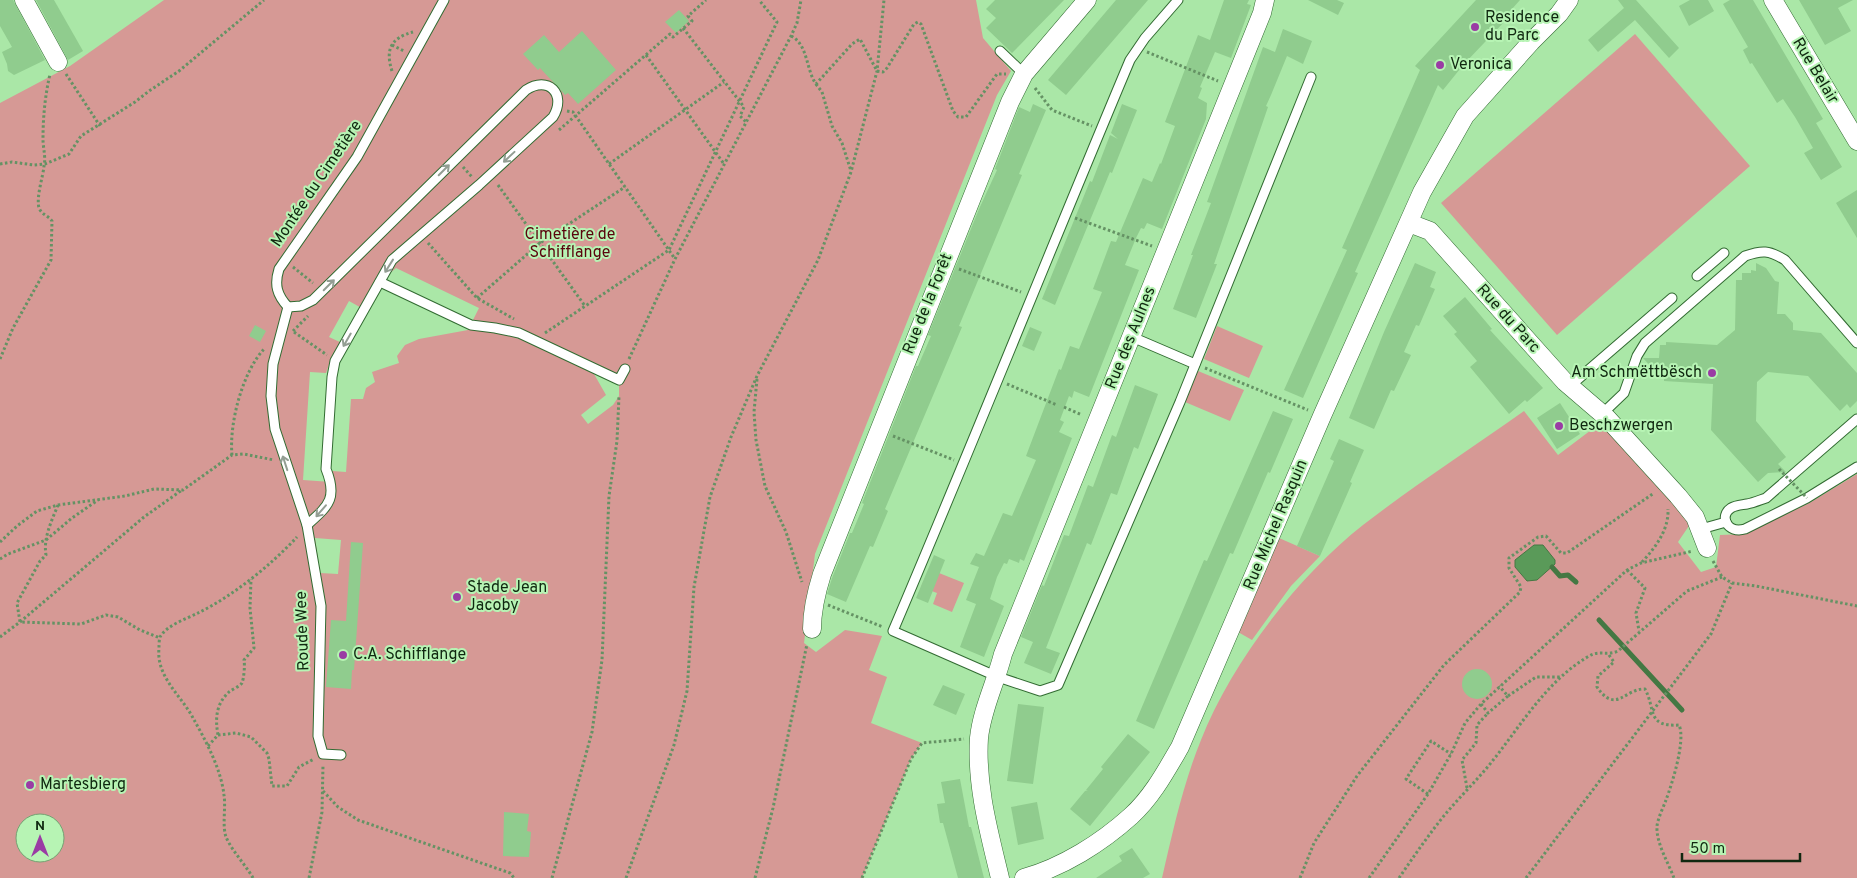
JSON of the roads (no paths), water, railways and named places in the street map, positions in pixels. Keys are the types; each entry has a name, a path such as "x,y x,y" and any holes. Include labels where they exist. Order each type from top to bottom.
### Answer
{"street":[{"path":"24,0 59,63"},
{"name":"Rue de la Forêt","path":"812,629 812,612 822,574 944,263 1010,102 1024,74 1087,0"},
{"name":"Rue des Aulnes","path":"1000,878 982,797 980,738 989,698 998,677 1004,654 1262,13 1265,0"},
{"name":"Rue Michel Rasquin","path":"1024,878 1070,859 1099,842 1132,815 1159,782 1180,747 1322,416 1422,192 1465,116 1570,0"},
{"name":"Rue Belair","path":"1773,0 1857,141"},
{"name":"Rue du Parc","path":"1409,223 1430,231 1570,386 1604,416 1695,517 1707,548"}],"lane":[{"name":"Montée du Cimetière","path":"288,307 281,300 276,290 278,269 357,157 444,0"},
{"path":"1178,0 1130,60 1031,296 964,464 893,631 998,677 1040,691 1058,685 1196,364 1311,76"},
{"path":"1000,51 1024,74"},
{"path":"288,307 301,306 314,300 526,90 534,84 545,84 554,89 559,98 558,108 553,117 479,185 392,260 335,362 332,377 326,470 331,482 332,498 322,512 307,525"},
{"path":"1604,416 1624,393 1637,356 1645,343 1745,256 1758,252 1773,252 1785,260 1857,343"},
{"path":"1697,276 1724,253"},
{"path":"380,282 471,325 519,333 620,380 625,368"},
{"path":"1570,386 1672,298"},
{"name":"Roude Wee","path":"288,307 273,364 271,396 275,429 307,525 321,606 318,736 323,754 341,755"},
{"path":"1132,337 1196,364"},
{"path":"1857,419 1766,498 1729,509 1726,515 1726,522 1730,528 1738,531 1807,498 1857,467"},
{"path":"1701,529 1726,522"}],"waterway":[{"path":"1552,567 1560,576 1568,575 1576,582"},
{"path":"1599,620 1682,710"}],"place":[{"name":"Residence du Parc","path":"1475,27"},
{"name":"Veronica","path":"1440,65"},
{"name":"Am Schmëttbësch","path":"1712,373"},
{"name":"Beschzwergen","path":"1559,426"},
{"name":"Stade Jean Jacoby","path":"457,597"},
{"name":"C.A. Schifflange","path":"343,655"},
{"name":"Martesbierg","path":"30,785"}],"park label":[{"name":"Cimetière de Schifflange","path":"570,244"}]}
